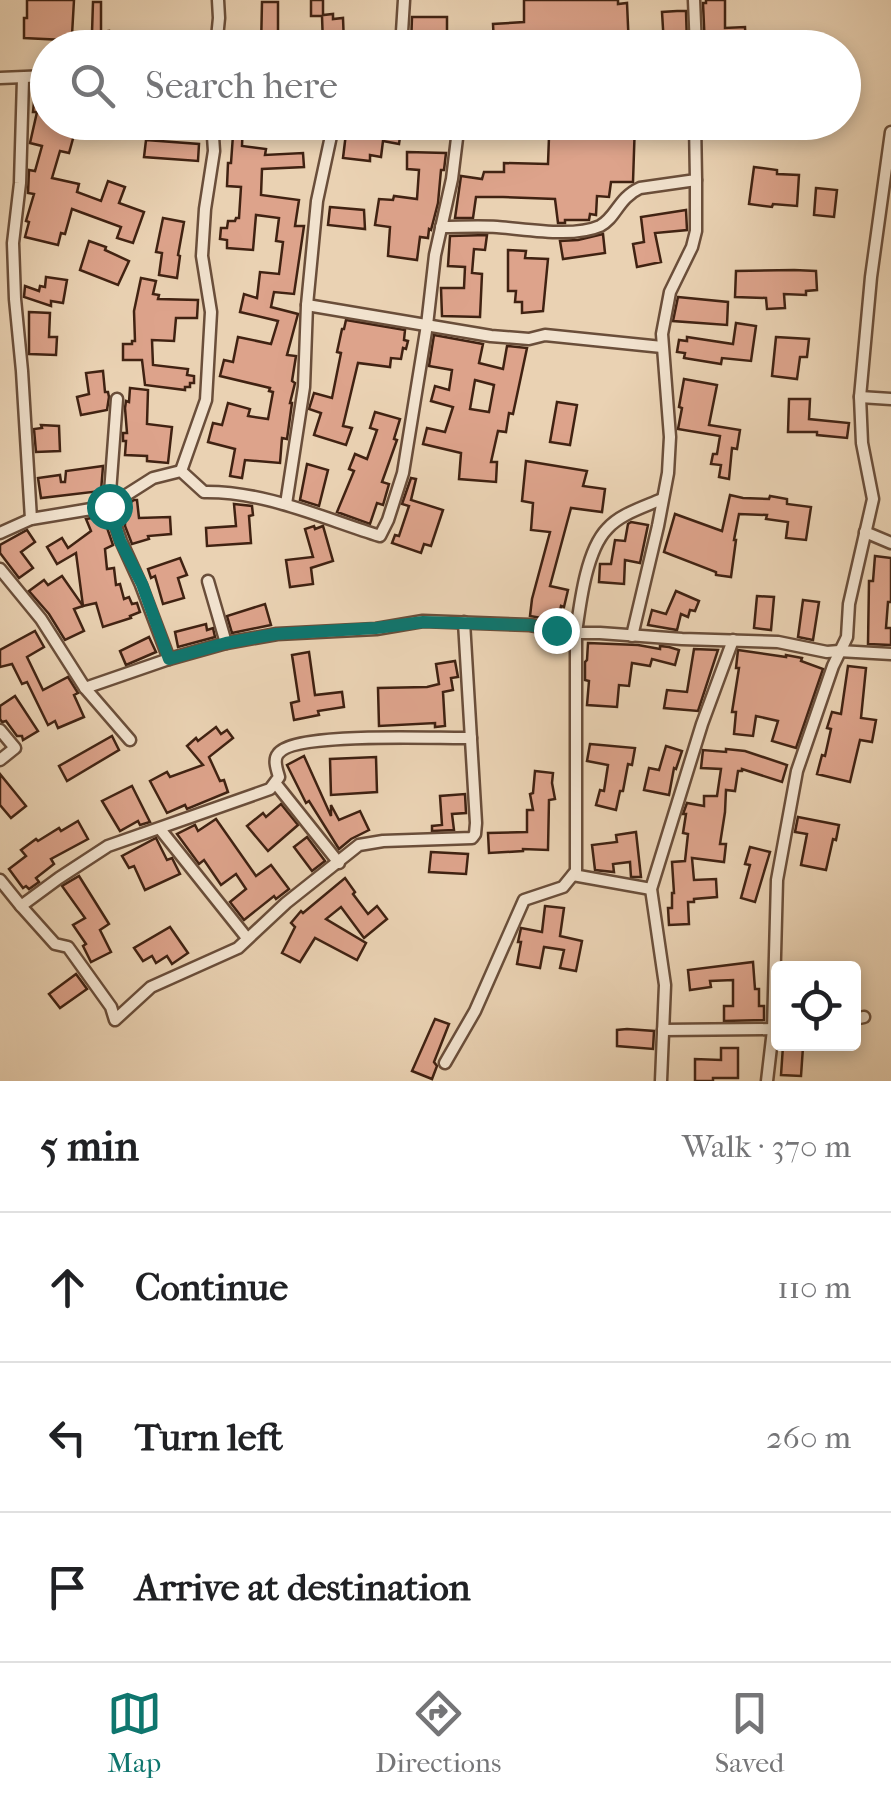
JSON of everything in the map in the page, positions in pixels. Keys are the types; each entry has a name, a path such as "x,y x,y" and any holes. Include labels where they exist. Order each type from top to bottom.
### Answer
{"street":[{"path":"218,0 218,30"},
{"path":"402,30 404,0"},
{"path":"694,0 695,30"},
{"path":"0,78 30,77"},
{"path":"23,78 20,182 13,243 31,520"},
{"path":"777,961 778,880 797,771 848,637 849,604 874,499 862,442 860,397 871,277 891,132"},
{"path":"181,471 206,400 211,312 202,256 213,140"},
{"path":"286,504 304,388 317,201 330,140"},
{"path":"181,471 204,492 230,492 286,504 380,536 403,473 435,255 458,140"},
{"path":"632,636 668,473 670,437 662,347 670,292 696,231 695,140"},
{"path":"442,227 584,230 605,222 623,198 640,188 696,180"},
{"path":"307,306 491,336 529,339 545,335 662,347"},
{"path":"860,397 891,399"},
{"path":"118,399 109,506 169,659"},
{"path":"0,532 31,520 109,506 153,478 181,471"},
{"path":"446,1063 475,1011 524,900 563,887 576,871 576,633 581,597 608,527 662,499"},
{"path":"865,532 891,544"},
{"path":"0,569 41,619 85,688 130,740"},
{"path":"208,581 226,643"},
{"path":"85,688 226,643 276,634 423,622 530,625 576,633 778,642 827,652 891,654"},
{"path":"0,880 55,944 68,948 111,1007 115,1020 151,987 238,948 359,846 382,841 472,838 476,823 464,622"},
{"path":"661,1081 665,985 651,889 732,640"},
{"path":"0,730 15,748 0,760"},
{"path":"21,906 108,846 258,795 276,784 278,754 286,748 372,736 471,738"},
{"path":"276,784 338,863"},
{"path":"160,829 246,938"},
{"path":"572,875 651,889"},
{"path":"663,1030 771,1030"},
{"path":"766,1081 772,1051"}],"building":[{"path":"27,0 74,0 72,30 30,30 30,38 24,38"},
{"path":"311,0 323,0 323,15 343,18 343,30 322,30 322,16 311,16"},
{"path":"524,0 627,3 628,30 493,30 493,24 524,22"},
{"path":"725,0 725,28 745,30 704,30 706,3"},
{"path":"93,2 101,2 101,30 92,30"},
{"path":"262,2 278,2 278,30 261,30"},
{"path":"686,11 687,30 663,30 662,12"},
{"path":"412,17 447,17 447,30 412,30"},
{"path":"73,140 69,153 60,151 52,178 79,184 77,192 101,201 108,181 125,187 119,203 144,212 133,243 117,238 121,227 72,209 58,245 25,237 34,194 28,193 29,170 35,171 42,146 30,143"},
{"path":"146,140 199,144 198,161 144,157"},
{"path":"233,140 242,140 242,146 266,149 265,155 303,153 304,167 262,169 261,195 299,200 295,226 304,226 294,294 274,292 271,307 298,314 287,355 296,356 292,381 295,383 280,463 245,460 242,478 230,476 235,449 208,442 213,423 222,425 228,403 250,409 248,416 268,419 273,392 270,388 220,376 224,360 233,362 238,337 271,344 278,321 240,312 244,294 257,298 260,272 279,274 283,242 276,241 279,218 256,215 253,250 227,248 227,240 220,239 221,228 239,218 241,187 227,186"},
{"path":"345,140 400,140 399,144 383,141 381,157 370,155 370,161 343,158"},
{"path":"549,140 634,140 633,182 611,182 609,197 597,196 596,215 590,214 589,220 558,223 555,199 503,197 476,197 473,218 455,218 461,176 482,179 484,172 504,172 504,163 548,164"},
{"path":"407,152 446,153 431,230 428,238 420,237 417,260 388,256 390,227 375,225 379,199 417,199 419,170 407,169"},
{"path":"754,167 799,175 797,206 749,204"},
{"path":"816,188 837,190 834,217 814,215"},
{"path":"330,207 364,210 365,229 328,225"},
{"path":"686,210 687,230 655,233 661,262 637,267 633,244 644,242 641,217"},
{"path":"163,218 184,222 177,278 159,275 162,253 156,252"},
{"path":"603,234 605,253 563,259 560,241"},
{"path":"487,235 485,250 474,249 472,273 482,274 480,317 442,316 441,288 464,288 465,267 448,266 450,236"},
{"path":"89,241 129,261 118,285 80,270"},
{"path":"508,250 526,251 525,258 548,259 543,311 522,313 522,302 515,302 516,291 508,291"},
{"path":"736,271 816,271 817,290 806,291 806,295 784,294 785,308 767,309 766,298 735,297"},
{"path":"46,277 67,280 63,303 51,301 51,306 24,297 25,286 39,291 40,286 45,287"},
{"path":"141,278 156,281 153,294 159,295 158,299 198,300 197,318 176,318 174,341 152,340 153,365 188,369 187,375 194,376 194,383 185,390 145,385 142,360 123,360 123,344 135,341 134,311"},
{"path":"678,297 728,302 727,325 673,321"},
{"path":"29,312 50,313 49,337 57,337 56,355 29,354"},
{"path":"346,320 405,330 404,340 408,341 401,359 391,358 390,367 358,363 343,426 352,428 346,445 314,435 321,413 309,409 314,393 332,398 341,353 337,352"},
{"path":"736,323 756,326 751,361 722,358 721,364 684,358 685,353 677,352 679,340 687,341 687,337 733,344"},
{"path":"434,335 483,344 479,363 503,369 507,346 527,348 513,414 509,413 506,432 498,431 491,462 497,462 496,482 459,479 461,453 423,444 427,428 445,432 453,407 431,401 435,386 449,390 452,370 429,366","holes":["475,380 494,385 489,412 470,409"]},
{"path":"776,337 809,339 807,357 800,357 797,379 772,376"},
{"path":"103,371 109,397 107,410 81,415 77,397 89,394 86,373"},
{"path":"684,379 717,385 709,425 740,430 737,449 732,448 729,479 719,477 721,465 711,464 720,436 678,429"},
{"path":"130,388 148,390 147,424 172,427 168,463 147,461 147,456 125,455 123,433 127,433 125,408"},
{"path":"789,399 810,399 809,419 849,423 847,438 788,432"},
{"path":"557,402 577,405 570,445 550,442"},
{"path":"375,412 400,419 382,482 389,484 383,505 377,503 370,524 337,512 354,471 349,469 355,454 367,459 377,430 370,428"},
{"path":"41,425 59,426 60,451 36,452 34,429 42,428"},
{"path":"526,461 587,471 583,486 605,489 602,512 571,508 550,586 568,590 558,621 530,616 550,532 531,530 533,503 522,501"},
{"path":"307,464 328,470 319,506 300,500"},
{"path":"103,466 101,491 41,498 38,478 60,475 61,482 65,482 66,471"},
{"path":"411,478 416,479 411,500 443,510 431,546 424,544 421,553 392,543 395,535 399,536 409,506 402,504"},
{"path":"730,495 769,499 770,496 787,499 787,504 811,507 806,540 786,538 788,522 766,519 767,515 739,514 731,577 716,575 664,552 675,514 722,531"},
{"path":"134,500 139,518 170,517 171,534 148,536 149,539 132,544 125,526 125,506"},
{"path":"234,504 252,506 251,543 207,546 206,528 236,526"},
{"path":"103,516 113,545 105,549 107,569 114,568 116,585 120,584 124,599 129,597 132,604 137,603 140,612 103,627 96,603 83,606 76,553 57,564 47,547 62,538 68,548 91,531 86,519"},
{"path":"631,522 648,525 640,563 625,560 624,584 599,582 600,564 611,564 615,540 625,541"},
{"path":"323,526 333,561 311,568 313,584 290,587 286,560 313,557 305,529"},
{"path":"27,530 35,542 21,552 33,568 19,578 0,553 0,545"},
{"path":"875,556 891,558 891,602 886,628 891,628 891,645 868,644 869,581 873,581"},
{"path":"180,558 187,575 178,578 184,598 163,604 155,576 151,578 148,569"},
{"path":"62,576 83,606 74,609 84,631 65,640 29,591 44,580 48,585"},
{"path":"676,591 699,601 695,611 690,610 688,617 681,614 677,630 648,625 652,610 666,614"},
{"path":"757,596 774,597 771,630 754,628"},
{"path":"803,600 819,602 813,640 798,637"},
{"path":"265,604 271,625 232,633 227,616"},
{"path":"206,624 207,630 213,628 215,637 178,647 175,632"},
{"path":"35,631 44,647 27,657 43,690 68,677 78,693 74,695 84,717 58,728 55,721 48,725 27,682 22,684 12,664 0,667 0,650"},
{"path":"149,637 156,652 126,665 120,651"},
{"path":"588,643 679,650 675,665 652,659 650,666 632,663 629,686 619,685 617,707 587,705"},
{"path":"694,649 718,650 698,711 664,708 667,690 687,692"},
{"path":"738,650 802,658 801,661 823,669 796,748 772,741 778,721 756,716 753,736 734,734 736,712 732,712"},
{"path":"309,652 315,695 342,692 344,707 294,720 291,703 299,701 292,655"},
{"path":"455,661 458,677 451,678 453,690 443,692 445,726 379,726 378,688 439,684 436,664"},
{"path":"848,666 866,668 861,718 876,720 872,742 860,740 850,782 817,774 822,755 825,756 832,712 841,714"},
{"path":"15,696 38,731 23,740 0,719 0,706"},
{"path":"216,727 221,734 227,730 233,738 209,757 228,792 167,813 150,781 167,772 170,777 203,765 187,746"},
{"path":"112,736 119,750 67,781 59,766"},
{"path":"590,744 635,748 616,810 596,805 600,790 604,791 608,765 587,761"},
{"path":"666,746 682,751 669,795 644,790 649,768 659,770"},
{"path":"726,749 787,765 782,782 738,771 735,791 726,790 720,844 726,844 724,862 692,858 694,880 716,879 717,897 688,902 689,924 669,925 668,908 672,908 674,893 672,862 685,861 688,834 683,833 683,814 687,803 704,806 704,796 717,796 721,769 701,768 703,750"},
{"path":"304,756 331,816 331,805 339,820 360,811 369,830 339,849 309,801 306,803 287,765"},
{"path":"376,757 377,792 331,795 330,759"},
{"path":"535,771 553,773 555,799 549,800 548,850 489,853 488,833 527,832 527,810 533,810 530,794"},
{"path":"0,774 26,806 11,818 0,805"},
{"path":"132,786 150,822 140,825 138,821 120,831 102,801"},
{"path":"465,794 466,813 452,814 454,830 432,831 432,826 442,825 440,796"},
{"path":"281,804 298,825 268,851 247,826"},
{"path":"798,817 839,825 826,870 801,865 807,834 795,832"},
{"path":"216,819 256,876 271,865 289,889 244,920 230,902 246,889 236,874 221,885 204,860 199,864 177,834 195,825 198,831"},
{"path":"78,821 88,839 51,859 54,864 36,878 39,882 29,889 23,888 9,869 26,856 21,850 36,839"},
{"path":"636,832 641,877 631,877 630,862 613,864 614,872 595,870 592,845 617,842 616,835"},
{"path":"307,837 325,861 312,871 294,847"},
{"path":"156,838 167,860 172,858 180,874 145,890 134,866 129,868 122,856"},
{"path":"750,847 770,852 755,902 741,898 750,865 745,864"},
{"path":"431,852 468,854 466,874 429,872"},
{"path":"79,876 109,924 100,930 111,952 91,962 83,946 86,944 73,925 85,918 62,886"},
{"path":"345,878 368,914 377,906 387,919 364,938 341,907 326,919 366,943 357,960 315,938 300,962 282,953 295,927 291,923 301,911"},
{"path":"545,906 564,908 560,936 582,941 576,971 560,968 564,950 544,947 540,968 517,964 521,928 542,932"},
{"path":"170,927 188,953 172,964 167,956 156,963 152,956 143,961 134,948"},
{"path":"753,962 755,989 759,989 759,1006 764,1006 764,1020 724,1021 724,1006 733,1006 733,980 710,981 711,987 690,990 688,970"},
{"path":"76,974 87,989 60,1008 49,994"},
{"path":"435,1019 449,1024 434,1062 437,1066 432,1079 412,1071"},
{"path":"617,1030 654,1031 653,1049 617,1046"},
{"path":"721,1048 738,1048 738,1078 695,1081 695,1059 721,1060"},
{"path":"783,1051 803,1051 801,1076 781,1075"}],"route":[{"path":"109,506 169,659 276,634 423,622 483,622 556,630"}]}
